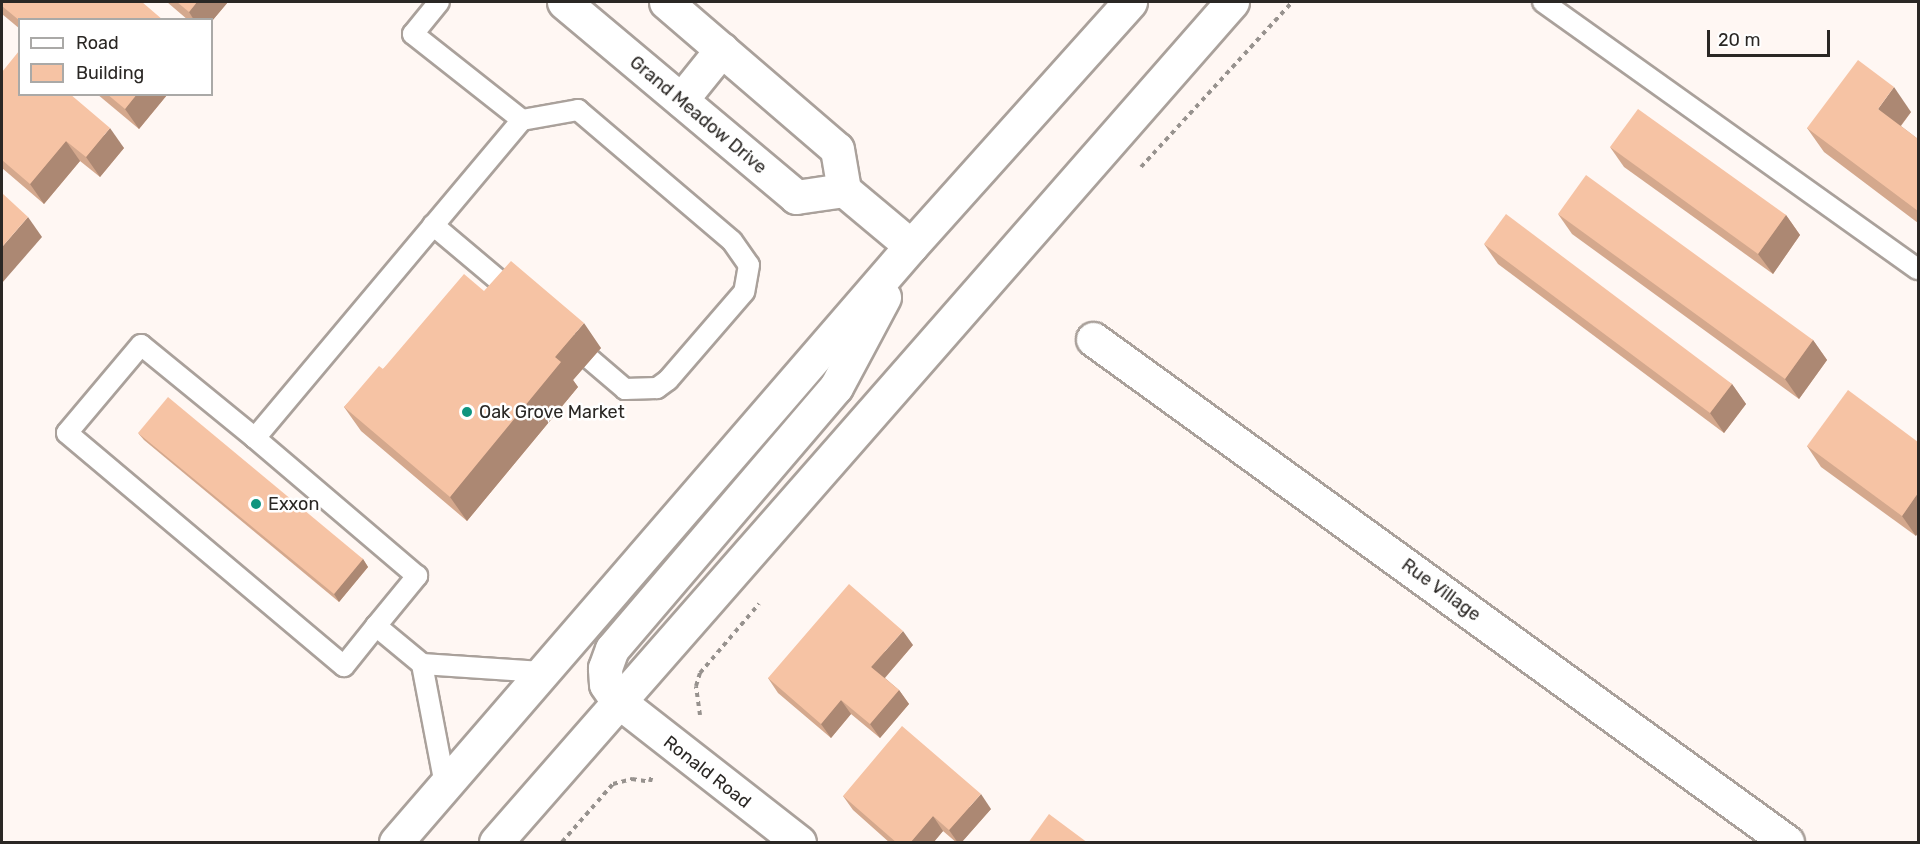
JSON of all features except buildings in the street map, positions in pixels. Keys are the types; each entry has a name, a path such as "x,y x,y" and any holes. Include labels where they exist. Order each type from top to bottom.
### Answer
{"main road":[{"name":"Grand Meadow Drive","path":"564,2 796,197 844,190"},
{"path":"666,2 837,149 844,190 910,246"},
{"path":"396,843 910,246 1130,2"},
{"path":"496,843 617,700 1232,2"},
{"path":"681,100 722,49"},
{"path":"617,700 605,676 612,649 836,387 910,246"},
{"name":"Rue Village","path":"1093,339 1787,843"},
{"name":"Ronald Road","path":"617,700 799,843"}],"lane":[{"path":"439,2 413,34 522,120"},
{"path":"1543,2 1918,269"},
{"path":"255,438 522,120 578,110 732,241 748,265 749,277 744,292 668,380 657,388 625,389 554,328"},
{"path":"433,225 526,305"},
{"path":"141,345 255,438 417,576 376,626 344,666 66,433 141,345"},
{"path":"376,626 422,664 542,672"},
{"path":"422,664 445,785"}],"path":[{"path":"1132,177 1292,2"},
{"path":"694,721 701,719 696,686 700,673 761,602"},
{"path":"562,843 613,784 632,779 650,782 653,773"}],"place":[{"name":"Oak Grove Market","path":"467,412"},
{"name":"Exxon","path":"256,504"}]}
